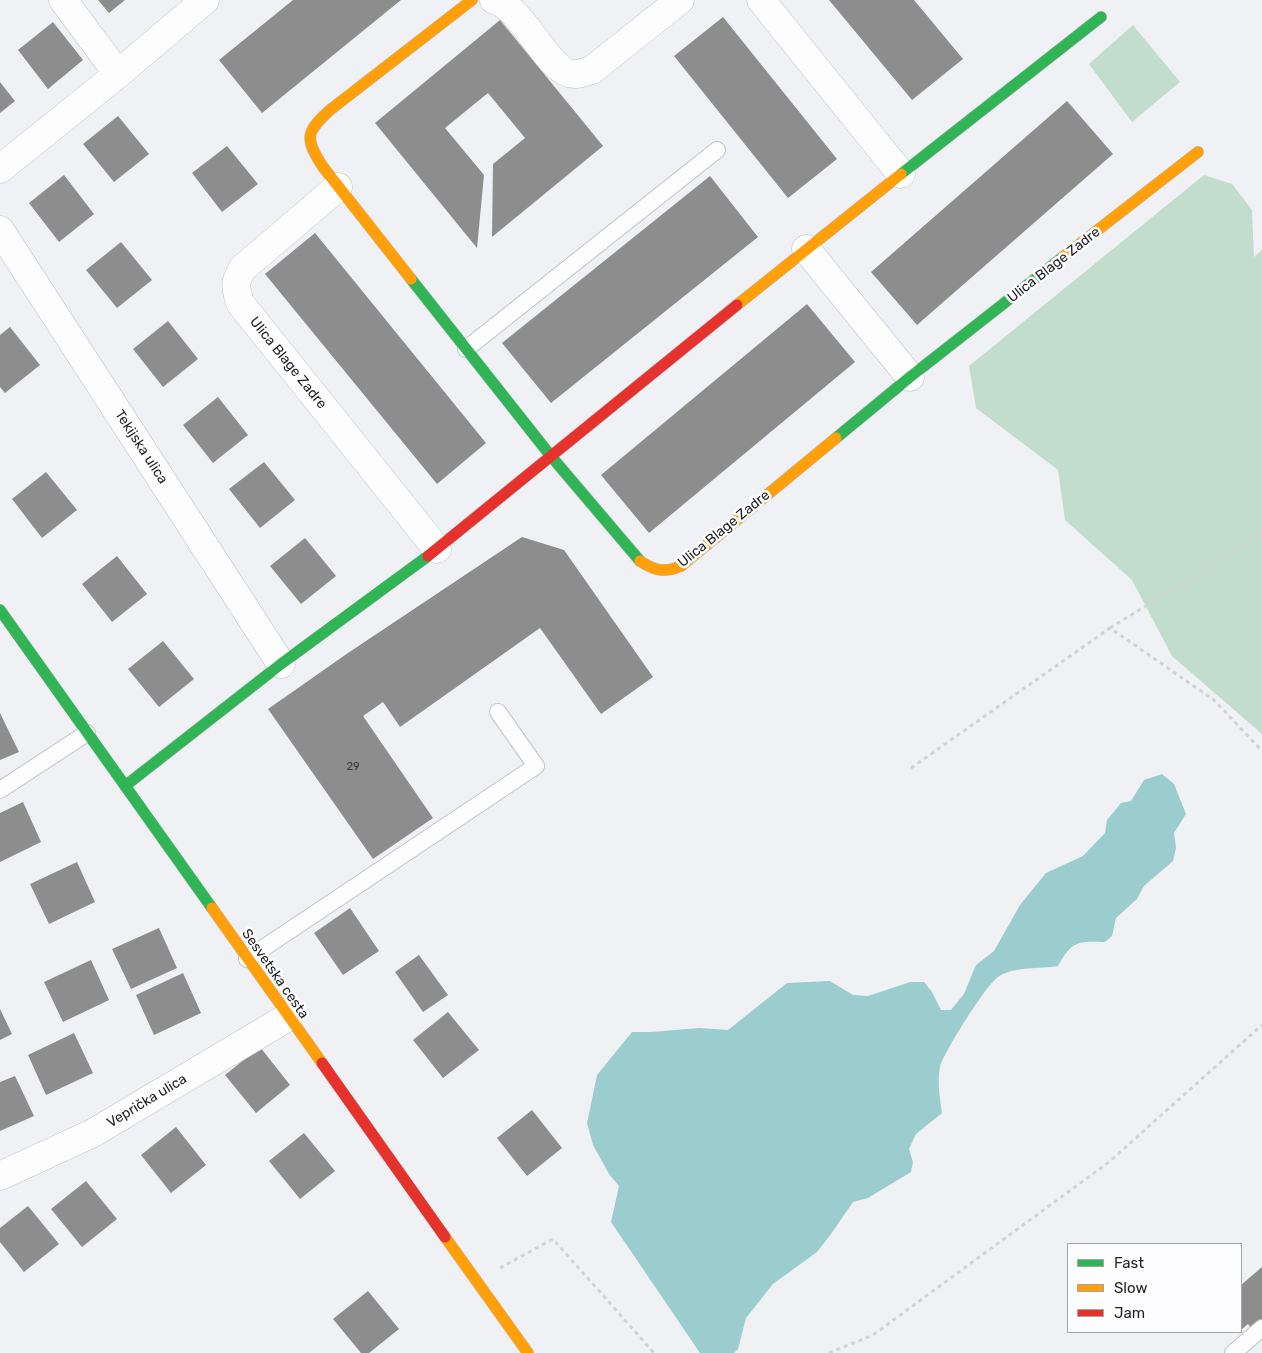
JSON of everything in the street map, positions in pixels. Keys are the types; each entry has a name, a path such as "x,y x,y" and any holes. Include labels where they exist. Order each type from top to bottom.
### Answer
{"street":[{"path":"63,0 118,74"},
{"path":"0,169 118,74 205,0"},
{"name":"Ulica Blage Zadre","path":"472,0 330,110 313,126 310,137 313,152 338,187 550,455 638,560 653,570 667,572 680,566 910,377 1198,152"},
{"path":"494,0 501,2 512,10 564,72 576,75 592,70 680,0"},
{"path":"761,0 900,174"},
{"path":"125,786 281,664 437,549 550,455 806,249 1101,17"},
{"name":"Ulica Blage Zadre","path":"338,187 244,268 236,279 236,290 240,303 437,549"},
{"name":"Tekijska ulica","path":"0,230 281,664"},
{"path":"806,249 910,377"},
{"name":"Sesvetska cesta","path":"0,610 528,1353"},
{"name":"Veprička ulica","path":"0,1176 93,1133 288,1017"}],"lane":[{"path":"466,349 717,150"},
{"path":"247,959 536,766 498,712"},
{"path":"0,790 87,733"},
{"path":"1233,1353 1262,1328"}],"path":[{"path":"911,768 1110,628 1262,534"},
{"path":"1110,628 1214,700 1262,751"},
{"path":"829,1353 873,1335 1109,1162 1262,1025"},
{"path":"506,1264 552,1239 654,1353"}],"green space":[{"path":"1133,25 1180,82 1132,122 1089,64"},
{"path":"1204,175 1232,184 1252,210 1254,257 1262,250 1262,734 1172,656 1132,580 1065,520 1058,470 976,408 969,366"}],"water":[{"path":"1162,774 1174,784 1186,814 1174,833 1176,848 1173,861 1144,886 1137,899 1116,918 1112,936 1105,942 1076,944 1067,952 1058,966 1004,973 992,983 966,1019 943,1059 939,1079 942,1113 916,1134 909,1149 913,1162 911,1172 868,1198 853,1202 817,1252 773,1284 746,1318 738,1349 734,1353 700,1353 611,1222 619,1186 609,1174 593,1145 587,1123 597,1075 632,1032 699,1028 728,1030 787,983 830,981 853,995 868,996 910,982 924,982 932,992 941,1010 951,1010 964,994 976,965 994,951 1020,905 1046,873 1083,856 1105,833 1107,820 1121,803 1131,801 1144,780"}],"building":[{"path":"98,0 125,0 109,13"},
{"path":"293,0 401,0 262,113 219,60"},
{"path":"829,0 914,0 963,59 912,100"},
{"path":"723,17 837,159 788,198 674,56"},
{"path":"500,20 603,146 492,237 493,164 525,138 488,93 445,128 484,175 477,248 375,123"},
{"path":"53,22 83,60 48,89 18,50"},
{"path":"0,82 15,101 0,113"},
{"path":"1067,101 1113,154 917,325 871,272"},
{"path":"118,116 149,154 114,182 83,144"},
{"path":"227,146 258,184 222,212 192,173"},
{"path":"64,175 94,214 59,242 29,203"},
{"path":"710,176 758,237 551,403 502,343"},
{"path":"315,233 486,443 437,484 265,274"},
{"path":"121,242 152,280 117,308 86,270"},
{"path":"807,304 855,362 649,533 601,475"},
{"path":"168,321 198,359 163,387 133,349"},
{"path":"10,327 40,365 5,393 0,387 0,335"},
{"path":"218,397 248,435 213,463 183,425"},
{"path":"264,462 295,500 260,528 229,489"},
{"path":"46,472 77,510 42,538 12,499"},
{"path":"522,537 564,550 653,677 601,714 540,628 400,727 383,702 363,716 433,818 373,859 268,709 348,653"},
{"path":"305,538 336,576 301,604 270,566"},
{"path":"117,556 147,594 112,622 82,584"},
{"path":"163,641 194,679 159,707 128,669"},
{"path":"0,713 19,752 0,760"},
{"path":"23,802 41,842 0,862 0,813"},
{"path":"77,862 95,902 49,924 30,884"},
{"path":"350,908 379,951 343,975 314,933"},
{"path":"159,928 177,968 131,989 112,949"},
{"path":"419,955 448,995 423,1012 395,972"},
{"path":"91,960 109,1000 63,1022 44,982"},
{"path":"183,973 201,1013 154,1035 136,995"},
{"path":"0,1009 12,1034 0,1040"},
{"path":"448,1012 479,1050 443,1078 413,1040"},
{"path":"74,1033 93,1073 46,1095 28,1055"},
{"path":"260,1047 290,1085 256,1113 225,1075"},
{"path":"15,1076 34,1116 0,1131 0,1082"},
{"path":"532,1110 562,1148 527,1176 497,1138"},
{"path":"176,1127 206,1165 171,1193 141,1155"},
{"path":"304,1133 335,1171 300,1199 269,1161"},
{"path":"86,1181 117,1219 82,1247 51,1209"},
{"path":"28,1206 59,1244 24,1272 0,1242 0,1228"},
{"path":"1262,1267 1262,1325 1254,1332 1248,1324 1242,1329 1242,1284"},
{"path":"368,1291 399,1329 369,1353 361,1353 333,1319"}],"traffic: fast":[{"path":"901,174 1101,17"},
{"path":"836,438 910,377 1063,257"},
{"path":"411,279 550,455 640,561"},
{"path":"125,786 281,664 428,556"},
{"path":"0,610 212,908"}],"traffic: slow":[{"path":"411,279 323,167 313,149 310,136 316,124 330,110 472,0"},
{"path":"1063,257 1198,152"},
{"path":"737,305 901,174"},
{"path":"640,561 660,570 670,570 681,566 836,438"},
{"path":"212,908 322,1063"},
{"path":"445,1237 528,1353"}],"traffic: jam":[{"path":"428,556 737,305"},
{"path":"322,1063 445,1237"}]}
